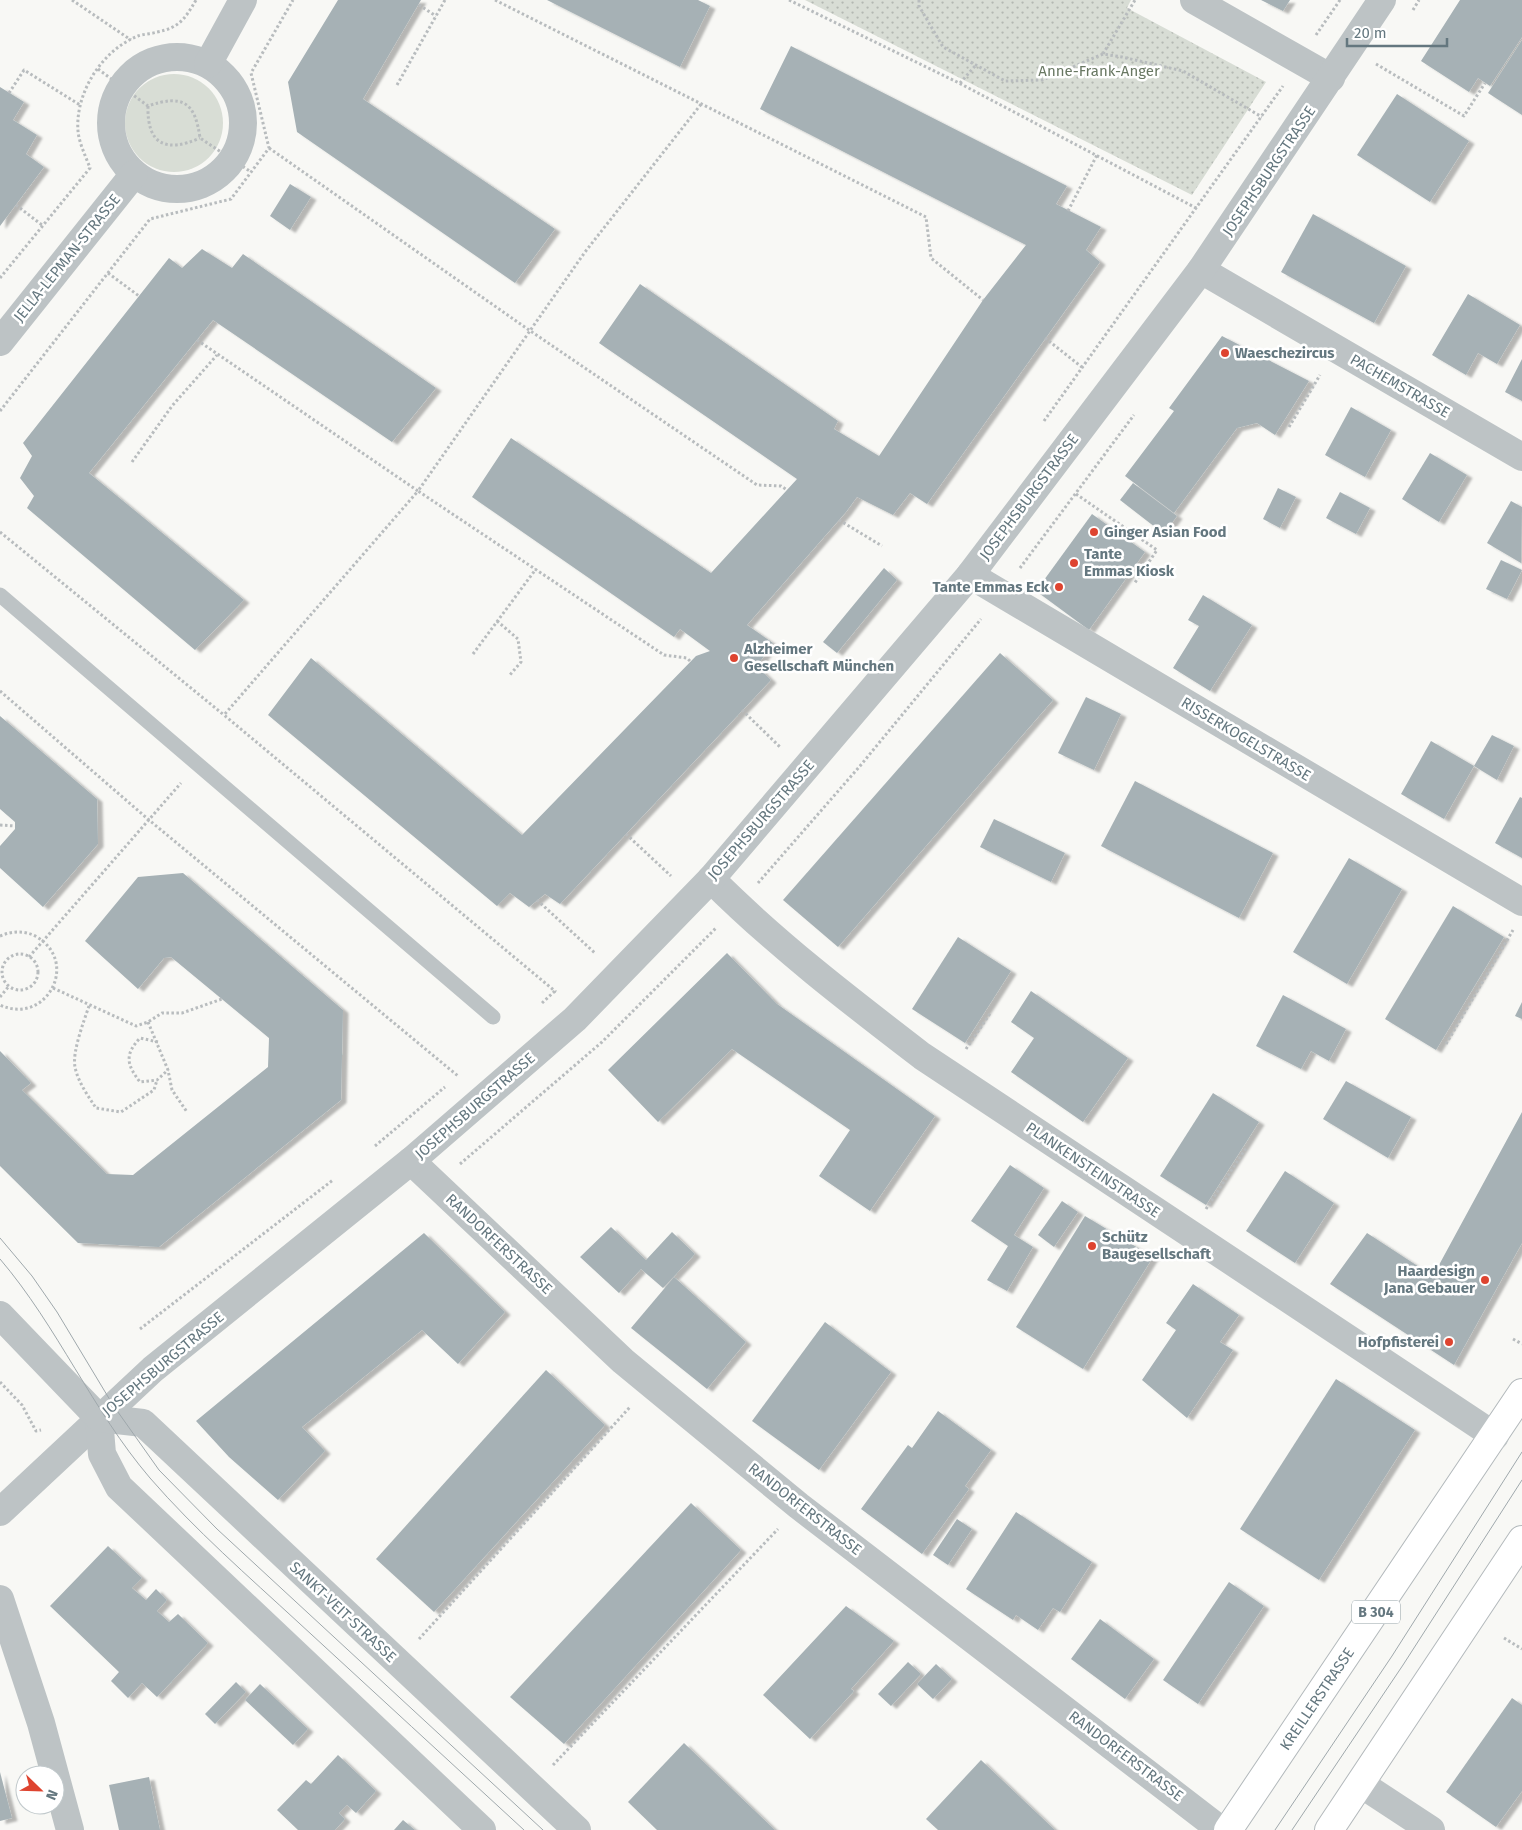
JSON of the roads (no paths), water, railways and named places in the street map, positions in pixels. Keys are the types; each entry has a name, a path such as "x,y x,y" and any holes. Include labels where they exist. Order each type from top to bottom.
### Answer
{"main road":[{"name":"KREILLERSTRASSE","path":"1228,1830 1495,1436 1522,1392"},
{"path":"1329,1830 1522,1540"}],"street":[{"path":"208,64 243,0"},
{"path":"1194,0 1331,78"},
{"name":"JOSEPHSBURGSTRASSE","path":"0,1512 153,1369 411,1161 575,1019 702,888 970,575 1201,270 1382,0"},
{"path":"166,57 188,57 208,64 226,77 238,96 243,117 241,140 242,166 197,186 174,189 153,185 134,174 120,157 112,137 111,116 116,95 128,77 145,64 166,57"},
{"name":"JELLA-LEPMAN-STRASSE","path":"0,342 134,174"},
{"name":"PACHEMSTRASSE","path":"1201,270 1522,457"},
{"name":"RISSERKOGELSTRASSE","path":"970,575 1522,902"},
{"name":"PLANKENSTEINSTRASSE","path":"702,888 738,906 832,987 949,1075 1495,1436"},
{"name":"RANDORFERSTRASSE","path":"411,1161 623,1361 650,1384 799,1506 1221,1830"},
{"path":"0,1315 99,1418 102,1454 119,1487 482,1830"},
{"name":"SANKT-VEIT-STRASSE","path":"99,1418 143,1423 577,1830"},
{"path":"0,1599 41,1723 70,1830"},
{"path":"1361,1784 1431,1830"}],"lane":[{"path":"0,595 493,1018"}],"tram line":[{"path":"0,1238 32,1276 57,1312 113,1405 159,1470 217,1529 543,1830"},
{"path":"0,1259 40,1312 110,1425 129,1452 167,1497 241,1570 524,1830"},
{"path":"1275,1830 1392,1656 1522,1452"},
{"path":"1292,1830 1403,1665 1522,1480"}],"place":[{"name":"Waeschezircus","path":"1225,353"},
{"name":"Ginger Asian Food","path":"1094,532"},
{"name":"Tante Emmas Kiosk","path":"1074,563"},
{"name":"Tante Emmas Eck","path":"1059,587"},
{"name":"Alzheimer Gesellschaft München","path":"734,658"},
{"name":"Schütz Baugesellschaft","path":"1092,1246"},
{"name":"Haardesign Jana Gebauer","path":"1485,1280"},
{"name":"Hofpfisterei","path":"1449,1342"}],"park label":[{"name":"Anne-Frank-Anger","path":"1099,71"}]}
